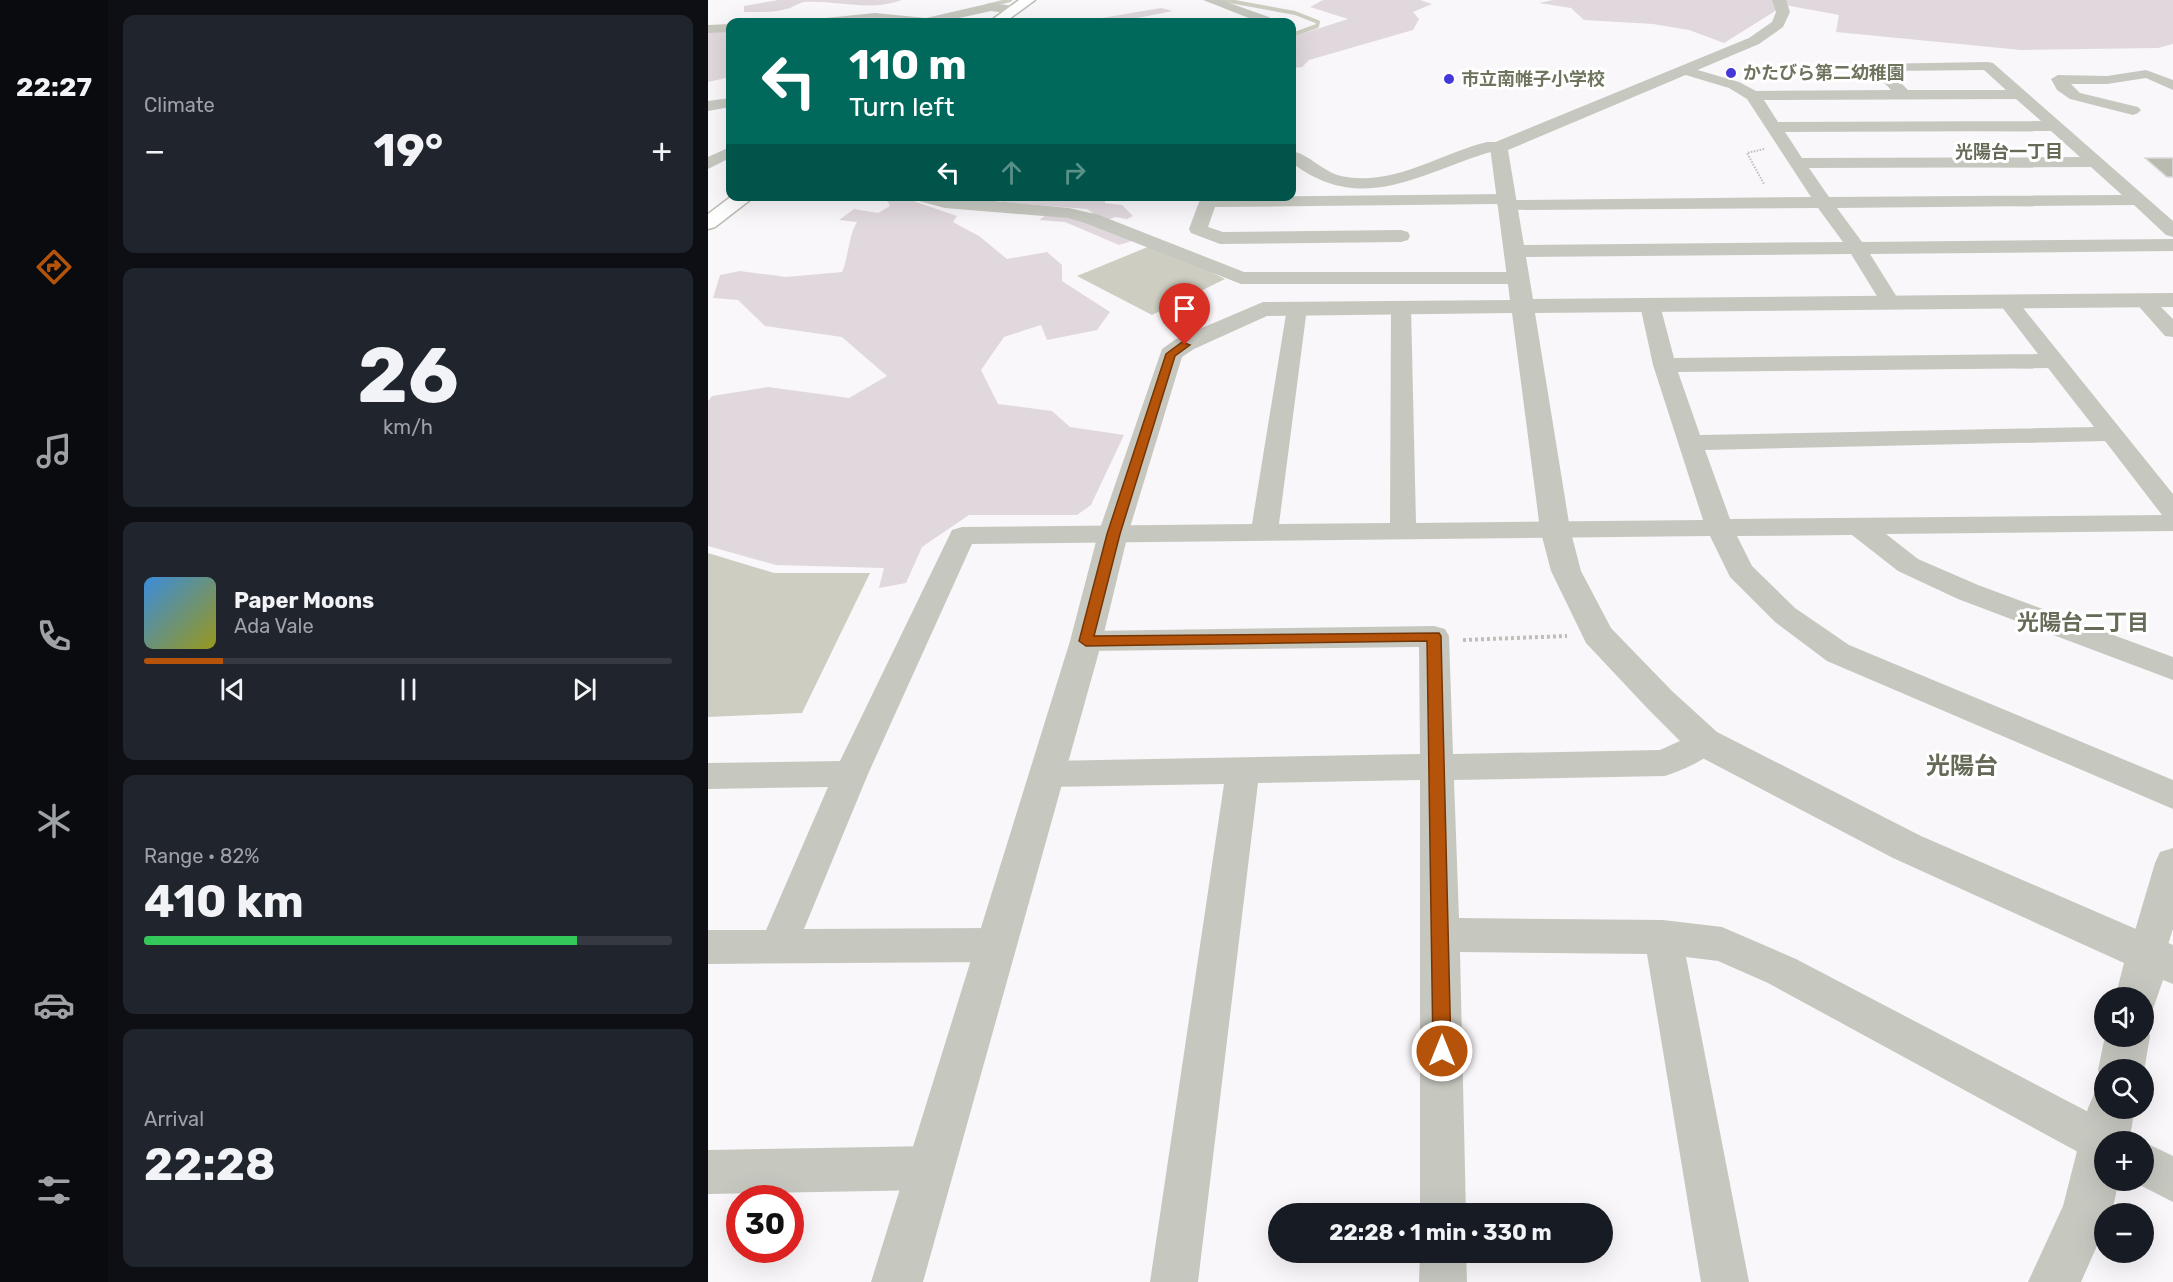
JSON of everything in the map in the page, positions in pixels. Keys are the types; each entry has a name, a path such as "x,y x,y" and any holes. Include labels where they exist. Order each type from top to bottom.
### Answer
{"main road":[{"path":"1002,18 1028,0"},
{"path":"708,223 739,201"}],"street":[{"path":"1209,0 1258,18"},
{"path":"1296,159 1317,173 1335,179 1369,183 1413,176 1487,147 1499,147 1741,48 1765,35 1778,24 1783,12 1779,0"},
{"path":"940,18 991,7 1014,10"},
{"path":"866,18 885,18"},
{"path":"708,29 726,28"},
{"path":"1904,95 1877,67 1988,66 2173,231"},
{"path":"1684,70 1734,85 1754,96 1824,203 1857,248 1890,302"},
{"path":"2133,110 2075,96 2062,87 2065,86 2058,79 2107,80 2146,74 2173,86"},
{"path":"1754,96 2020,94"},
{"path":"708,106 726,104"},
{"path":"1776,127 2055,126"},
{"path":"1499,147 1555,530 1566,571 1598,635 1704,742 1906,847 2160,959"},
{"path":"708,164 726,154"},
{"path":"1797,163 2096,162"},
{"path":"1401,236 1220,238 1198,229 1208,202 1824,203 2138,200"},
{"path":"938,201 1069,213 1092,219 1241,278 1402,293"},
{"path":"1403,531 1401,236 1405,201"},
{"path":"897,1282 1086,641 1113,534 1171,354 1185,345 1263,309 1297,308 1517,278 1857,248 2173,245"},
{"path":"1517,278 1650,305 2173,300"},
{"path":"2144,301 2173,331"},
{"path":"2008,302 2173,511"},
{"path":"1650,305 1664,365 1720,529 1740,571 1785,615 1838,653 2173,795"},
{"path":"1264,532 1297,308"},
{"path":"1664,365 2055,362"},
{"path":"1690,443 2112,434"},
{"path":"778,945 851,774 962,536 2173,523"},
{"path":"1858,526 1908,565 1968,592 2173,669"},
{"path":"1086,641 1434,636 1441,935 1443,1203"},
{"path":"1047,774 1665,763 1704,742"},
{"path":"1174,1282 1244,771"},
{"path":"708,776 851,774"},
{"path":"2143,987 2160,959 2173,864"},
{"path":"1441,935 1663,937 1722,944 1782,971 2094,1136"},
{"path":"1663,937 1725,1282"},
{"path":"708,947 995,945"},
{"path":"708,1172 931,1168"},
{"path":"2154,1170 2173,1180"},
{"path":"2054,1282 2087,1212 2094,1185"},
{"path":"1443,1263 1443,1282"}],"path":[{"path":"1774,203 1747,153 1785,145"},
{"path":"1433,641 1598,635"}],"shaded area":[{"path":"778,0 902,0 878,5 804,2 776,11 744,12 744,6"},
{"path":"1323,0 1420,0 1432,4 1413,12 1419,19 1413,30 1309,60 1302,67 1296,68 1296,36 1348,19 1310,7"},
{"path":"1553,0 2173,0 2173,44 2158,48 2021,50 1836,32 1839,15 1785,5 1724,43 1689,30 1653,24 1584,20 1571,8 1539,3"},
{"path":"1161,8 1173,11 1137,18 1102,18"},
{"path":"726,31 726,78 708,82 708,32"},
{"path":"887,201 914,201 957,216 953,222 979,236 1007,259 1047,252 1062,265 1062,281 1110,312 1097,330 1047,340 1041,325 1004,337 981,370 998,404 1052,411 1070,427 1124,435 1091,505 1077,515 969,515 922,547 906,583 879,588 884,568 776,565 708,546 708,401 712,396 768,387 849,398 887,376 842,337 765,326 738,300 713,298 720,275 740,271 786,277 842,272 857,222 839,220 854,209 878,213 890,206"},
{"path":"1105,201 1105,203 1122,205 1133,216 1127,219 1115,217 1100,223 1132,241 1119,245 1065,222 1039,220 1047,214 1083,218 1093,213 1087,209 1001,202"},
{"path":"1155,244 1225,279 1152,315 1077,276"},
{"path":"708,553 774,573 870,573 802,713 708,717"}],"building":[{"path":"2145,158 2173,158 2173,177 2167,177"}],"waterway":[{"path":"987,6 1010,0"},
{"path":"1224,0 1295,13 1318,22 1317,26 1296,34"}],"place":[{"name":"かたびら第二幼稚園","path":"1731,73"},
{"name":"市立南帷子小学校","path":"1449,79"}],"district":[{"name":"光陽台一丁目","path":"2009,152"},
{"name":"光陽台二丁目","path":"2083,622"},
{"name":"光陽台","path":"1962,766"}],"route":[{"path":"1185,345 1171,354 1113,534 1086,641 1434,636 1442,1051"}]}
